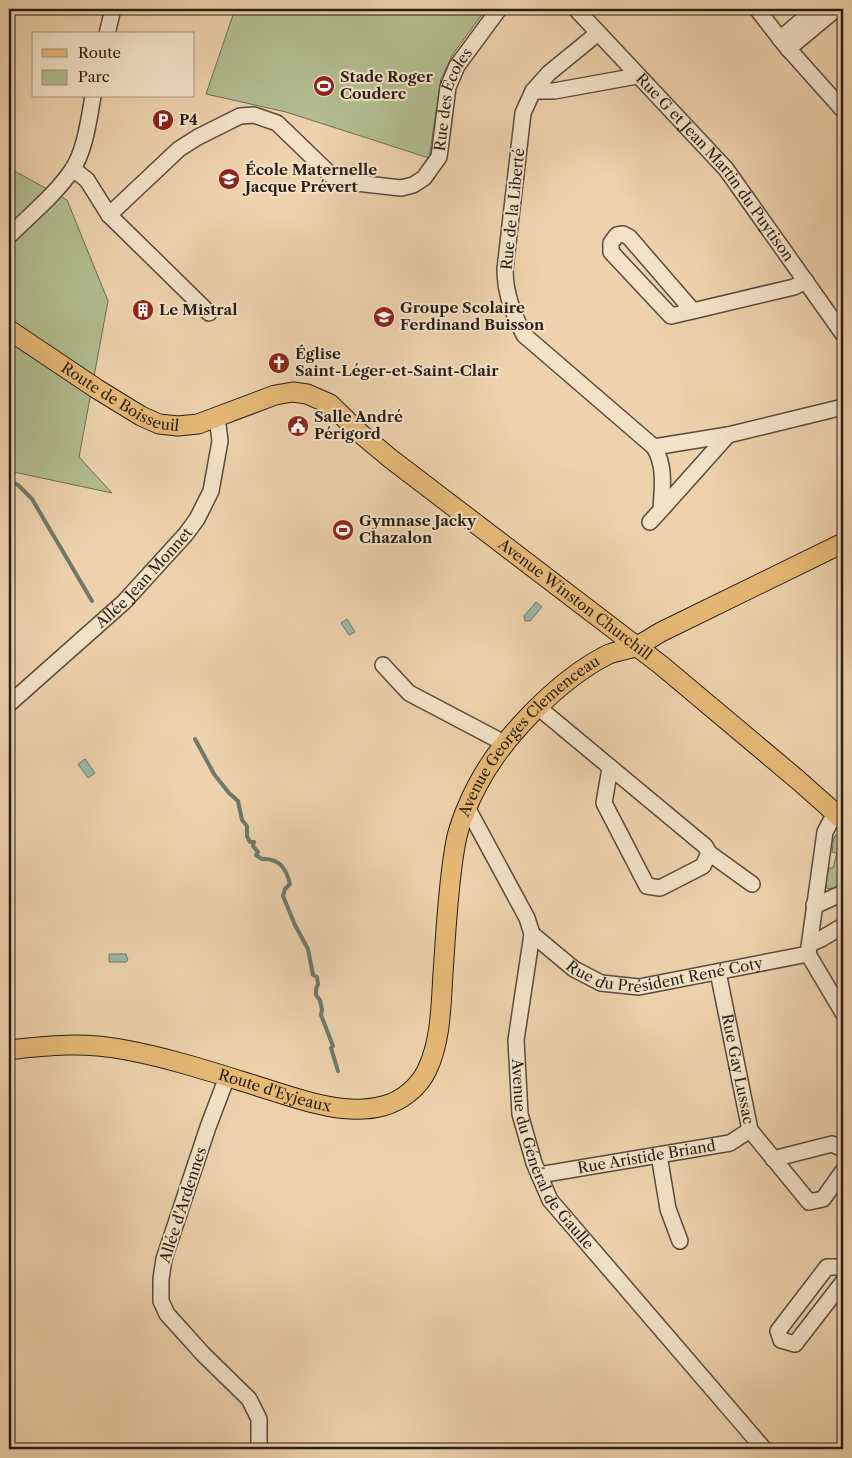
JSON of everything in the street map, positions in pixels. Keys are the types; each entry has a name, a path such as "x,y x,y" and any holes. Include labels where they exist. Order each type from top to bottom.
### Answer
{"main road":[{"name":"Route de Boisseuil","path":"9,330 97,389 141,416 158,424 178,426 198,424 242,408"},
{"name":"Avenue Winston Churchill","path":"242,408 275,395 293,392 308,394 330,404 361,434 391,459 668,671 798,780 839,817"},
{"name":"Avenue Georges Clemenceau","path":"444,968 456,839 477,787 504,743 553,694 586,668 608,654 635,647 843,543"},
{"name":"Route d'Eyjeaux","path":"9,1050 61,1044 90,1044 166,1059 302,1100 345,1109 382,1106 402,1098 410,1092 427,1070 436,1043 441,1014 444,968"}],"street":[{"path":"107,32 112,9"},
{"name":"Rue des Écoles","path":"109,215 179,149 198,137 240,116 254,115 277,123 333,177 347,182 401,188 413,185 424,178 439,158 448,87 457,66 499,9"},
{"name":"Rue G et Jean Martin du Puytison","path":"576,9 726,169 843,334"},
{"path":"757,9 784,44 843,110"},
{"path":"784,44 815,9"},
{"path":"784,44 836,9"},
{"name":"Rue de la Liberté","path":"598,33 549,73 533,91 523,113 505,268 505,286 508,300 524,335 654,447"},
{"path":"533,91 554,91 637,76"},
{"path":"9,236 62,183 73,169 83,143 93,98"},
{"path":"73,169 87,180 109,215 209,313"},
{"path":"693,312 629,237 623,234 616,234 611,243 611,252 671,316 693,312 794,287 806,281"},
{"path":"661,510 663,473 659,456 654,447 728,435 843,407"},
{"name":"Allée Jean Monnet","path":"9,704 124,602 186,534 197,519 211,491 220,441 217,418"},
{"path":"650,522 728,435"},
{"path":"383,665 410,693 504,743"},
{"path":"539,708 705,846 709,853 752,884"},
{"path":"610,768 604,803 647,886 660,888 703,866 709,853"},
{"name":"Avenue du Général de Gaulle","path":"468,809 527,918 532,934 516,1040 520,1114 539,1175 550,1200 764,1449"},
{"path":"839,817 828,824 824,832 809,949 843,1013"},
{"path":"814,905 821,904 843,893"},
{"name":"Rue du Président René Coty","path":"532,934 574,969 601,984 639,987 718,972 809,949 821,939 843,926"},
{"name":"Rue Gay Lussac","path":"718,972 750,1130 809,1202 823,1199 843,1171"},
{"name":"Allée d'Ardennes","path":"227,1077 208,1127 164,1259 161,1279 161,1301 167,1314 202,1354 249,1399 260,1419 257,1449"},
{"name":"Rue Aristide Briand","path":"539,1175 730,1143 750,1130"},
{"path":"774,1159 832,1144 843,1149"},
{"path":"659,1155 668,1209 680,1241"},
{"path":"843,1269 842,1267 827,1267 778,1331 781,1340 795,1344 843,1282"}],"green space":[{"name":"Stade Roger Couderc","path":"235,9 486,9 453,54 441,79 429,158 286,112 206,94"},
{"path":"9,168 67,200 108,301 79,457 112,493 9,471"},
{"path":"838,833 843,833 843,883 827,889 826,879 829,868 833,868 837,853 832,852 834,837"}],"shaded area":[{"path":"536,602 542,607 530,621 525,621 524,616"},
{"path":"347,619 355,632 349,635 341,623"},
{"path":"85,759 95,773 88,778 78,764"},
{"path":"109,954 126,954 128,960 126,962 109,962"}],"waterway":[{"path":"9,480 18,485 32,499 92,601"},
{"path":"195,739 214,774 238,801 242,820 247,826 247,836 250,842 254,842 253,846 258,852 256,855 262,859 277,862 286,873 290,884 285,889 283,896 295,925 308,949 313,975 317,977 316,995 320,1000 321,1015 333,1046 331,1048 338,1071"}],"place":[{"name":"Stade Roger Couderc","path":"324,86"},
{"name":"P4","path":"163,120"},
{"name":"École Maternelle Jacque Prévert","path":"229,179"},
{"name":"Le Mistral","path":"143,310"},
{"name":"Groupe Scolaire Ferdinand Buisson","path":"384,317"},
{"name":"Église Saint-Léger-et-Saint-Clair","path":"279,363"},
{"name":"Salle André Périgord","path":"298,426"},
{"name":"Gymnase Jacky Chazalon","path":"343,530"}]}
